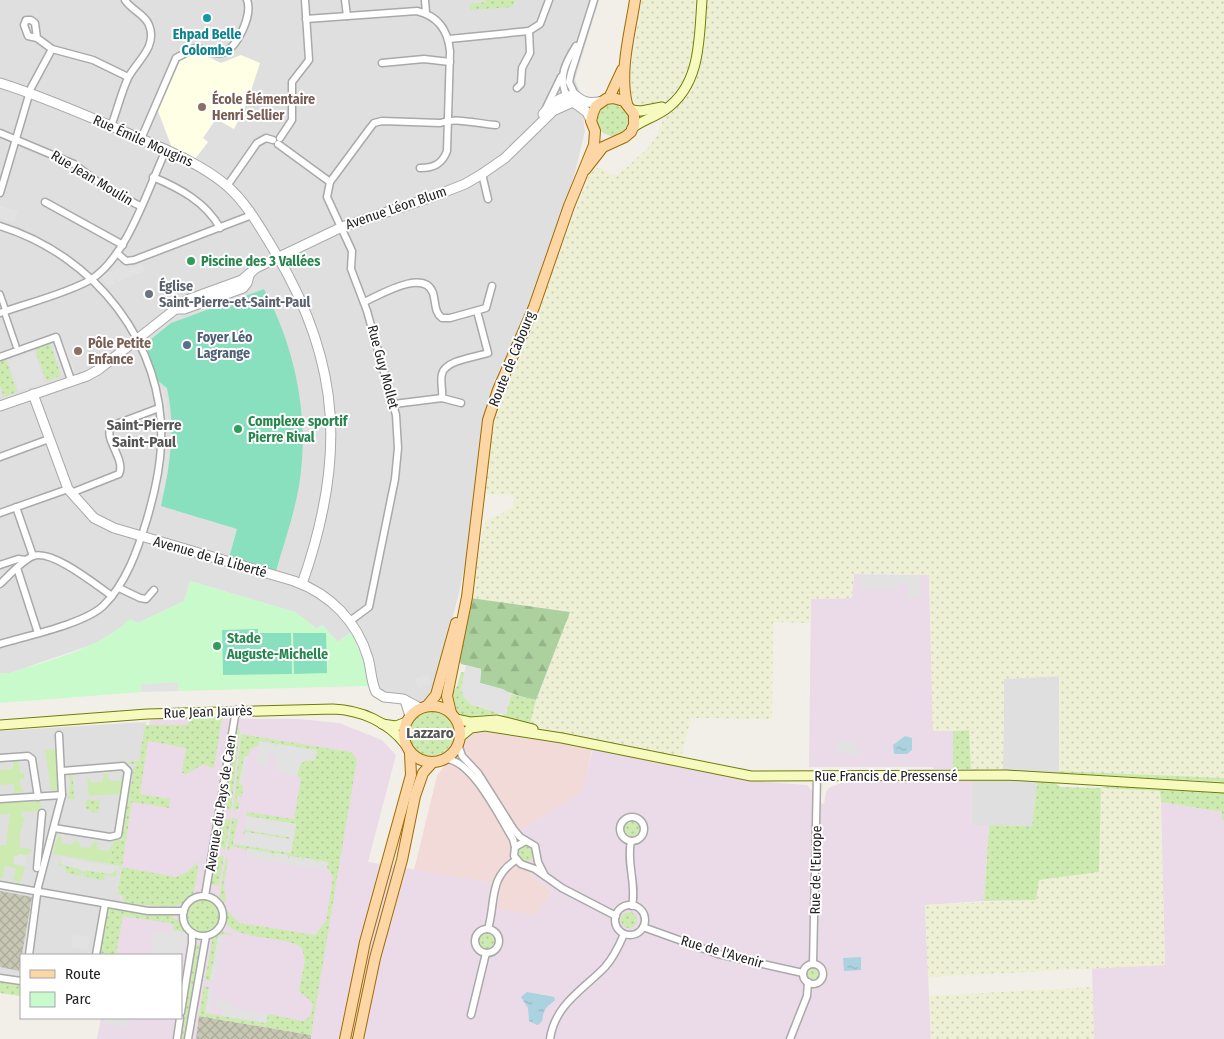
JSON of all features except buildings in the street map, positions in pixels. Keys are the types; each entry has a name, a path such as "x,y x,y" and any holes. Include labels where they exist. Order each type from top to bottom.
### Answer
{"main road":[{"path":"632,128 634,118 624,91 627,51 635,0"},
{"path":"585,170 601,149 615,140 625,137 632,128 667,108 690,80 696,64 702,0"},
{"path":"585,170 594,145 595,131 591,121 594,109 606,100 620,76 627,51"},
{"path":"606,100 621,100 641,112 654,110 675,100"},
{"path":"595,131 605,140 615,140"},
{"name":"Route de Cabourg","path":"472,556 488,420 508,363 534,307 569,206 585,170"},
{"path":"381,723 396,726 433,700 440,682 472,556"},
{"path":"459,741 446,696 467,597 472,556"},
{"path":"423,707 440,707 465,722 505,721 562,738"},
{"name":"Rue Jean Jaurès","path":"0,725 236,710 342,709 366,715 381,723 408,749"},
{"path":"345,1039 367,935 411,775 408,749 403,733 408,719"},
{"path":"408,749 420,760 432,763 445,760 454,752 467,730 478,726 562,738"},
{"name":"Rue Francis de Pressensé","path":"562,738 736,774 769,776 1006,775 1221,786"},
{"path":"358,1039 375,958 402,860 415,796 423,773 432,763"}],"street":[{"path":"111,126 128,77 143,59 149,44 150,26 125,0"},
{"path":"141,139 176,58 195,48 220,53 234,45 249,12 248,0"},
{"path":"277,141 292,120 292,82 309,60 305,0"},
{"path":"346,0 347,16"},
{"path":"425,0 426,13"},
{"path":"449,39 529,31 540,24 550,0"},
{"path":"572,98 569,82 594,0"},
{"path":"306,19 417,11 426,13 436,19 449,39 447,151 444,160 430,168 420,168"},
{"path":"517,88 521,84 522,68 530,53 529,31"},
{"path":"37,38 52,49 93,60 128,77"},
{"path":"543,114 562,73 581,39"},
{"path":"0,193 3,174 17,138 30,92 52,49"},
{"path":"382,63 424,59 450,62"},
{"path":"562,73 563,89 587,112 591,121"},
{"name":"Rue Émile Mougins","path":"0,83 30,92 191,161 227,186 252,215 278,258 296,288 316,338 329,390 332,422 332,455 328,486 321,520 302,584"},
{"path":"572,98 588,102 606,100"},
{"name":"Avenue Léon Blum","path":"535,127 553,102 572,98"},
{"name":"Avenue Léon Blum","path":"0,406 79,379 98,370 177,309 184,309 243,288 247,284 249,276 256,268 342,227 465,184 505,158 535,127 572,98"},
{"path":"227,186 257,143 266,138 277,141 330,182 374,124 382,121 440,123 448,120 477,121 496,125"},
{"name":"Rue Jean Moulin","path":"0,133 17,138 74,164 106,188 140,206"},
{"path":"3,312 92,278 123,245 166,150"},
{"path":"482,174 489,196"},
{"path":"153,177 179,189 195,200 211,214 220,228"},
{"name":"Rue Guy Mollet","path":"330,182 327,197 352,251 350,269 364,302 394,404 398,448 395,479 369,606 350,621"},
{"path":"45,202 123,245"},
{"path":"117,253 126,261 134,260 252,215"},
{"path":"0,226 43,242 79,266 92,278 120,312 138,340 153,377 159,408 161,444 152,501 142,537 119,588 101,608 92,614 0,644"},
{"path":"364,302 417,282 428,284 433,292 437,314 442,318 450,318 486,308 492,286"},
{"path":"0,294 3,312 16,346"},
{"path":"442,398 441,375 444,369 454,363 488,353 477,311"},
{"path":"0,357 56,337 72,380"},
{"name":"Avenue de la Liberté","path":"33,394 72,491 94,518 114,528 142,537 302,584 332,602 350,621 363,644 376,692 381,696 404,700 423,707"},
{"path":"394,404 442,398 460,403"},
{"path":"0,513 116,476 121,471 109,432 111,426 159,408"},
{"path":"0,457 50,439"},
{"path":"16,507 33,556"},
{"path":"0,584 33,556 55,559 112,596"},
{"path":"0,565 18,559 26,560"},
{"path":"17,568 38,633"},
{"path":"119,588 140,598 146,598 154,590"},
{"path":"404,700 408,719"},
{"name":"Avenue du Pays de Caen","path":"206,896 236,710"},
{"path":"29,954 38,892 62,795 60,735"},
{"path":"459,741 462,756 478,773 514,830 535,846 545,876"},
{"path":"0,758 28,756 32,758 38,797"},
{"path":"445,760 458,762 470,772 513,839 516,860 562,888 616,916"},
{"path":"40,831 110,837 118,835 128,771 123,766 62,771"},
{"name":"Rue de l'Europe","path":"813,964 817,776"},
{"path":"0,799 62,795"},
{"path":"37,868 42,813"},
{"path":"515,846 526,841"},
{"path":"631,841 629,854 634,891 632,906"},
{"path":"38,853 47,855"},
{"path":"527,865 535,860 537,856"},
{"path":"488,929 496,881 505,868 516,860"},
{"path":"0,885 148,911 184,911"},
{"path":"182,1006 192,943 192,933 184,922 184,911 190,901 206,896 218,902 223,913 221,925 212,934 206,936 192,933"},
{"path":"96,954 105,904"},
{"path":"632,906 643,914 643,927 635,934 624,934 617,928 616,916 622,908 632,906"},
{"name":"Rue de l'Avenir","path":"643,927 718,954 803,973"},
{"path":"488,929 495,932 499,943 496,949 486,953 478,950 475,939 478,933 488,929"},
{"path":"550,1039 556,1018 564,1004 606,966 624,934"},
{"path":"188,1039 206,936"},
{"path":"471,1015 486,953"},
{"path":"790,1039 807,996 808,982 803,973 806,966 813,964 821,968 822,976 816,983 808,982"},
{"path":"0,978 20,981"},
{"path":"177,1039 180,1019"}],"shaded area":[{"path":"0,0 599,0 575,79 580,93 585,131 574,176 537,292 488,420 477,507 459,593 431,700 423,704 413,703 380,691 372,664 351,632 338,642 322,625 317,629 295,612 190,581 184,601 138,623 130,620 113,635 97,643 10,673 0,673"},
{"path":"641,0 698,0 693,63 685,80 666,101 646,106 636,104 628,94"},
{"path":"706,0 1224,0 1224,778 1059,771 1059,676 1004,679 1003,770 971,769 968,730 933,731 929,575 854,574 852,598 811,599 811,623 773,622 772,719 691,718 680,761 594,744 529,726 536,700 569,612 470,598 485,521 513,507 514,498 512,495 483,494 492,424 504,384 536,315 589,175 596,168 602,168 609,174 616,175 625,169 649,147 656,137 666,113 682,99 693,84 700,64"},
{"name":"École Élémentaire Henri Sellier","path":"198,52 221,63 241,55 260,63 247,103 234,129 216,119 203,138 208,142 195,159 172,148 158,111 180,61"},
{"path":"0,206 18,211 14,223 0,219"},
{"path":"142,264 145,271 132,276 130,273 131,277 117,282 116,278 114,280 116,283 109,287 101,277 110,271 114,274 113,270 126,265 128,269"},
{"path":"65,343 75,371 62,375 52,348"},
{"path":"34,351 45,382 19,391 8,361"},
{"path":"164,388 169,429 165,429 160,389"},
{"path":"169,453 163,493 159,492 165,454"},
{"path":"854,574 929,575 933,730 953,731 953,769 934,769 933,767 809,767 811,599 852,598"},
{"path":"861,575 920,576 920,597 908,597 907,584 899,584 899,589 860,589"},
{"path":"466,665 481,669 480,683 503,689 511,694 505,715 470,704 464,698 461,689"},
{"path":"428,674 431,684 418,689 415,679"},
{"path":"1059,676 1059,773 1055,783 1037,782 1032,826 972,825 971,769 1003,770 1004,679"},
{"path":"178,682 178,691 142,692 141,684"},
{"path":"175,718 299,719 339,723 382,740 396,755 368,862 501,884 497,909 536,915 552,891 532,876 521,830 582,792 593,748 767,782 807,785 815,794 816,802 824,804 826,792 829,788 841,783 868,782 889,778 972,780 972,825 989,825 984,901 925,905 931,1039 97,1039 101,1019 182,1019 182,954 111,954 121,895 117,894 145,725 149,725 150,720"},
{"path":"146,722 117,893 121,894 111,954 20,954 20,996 0,993 0,731"},
{"path":"481,727 593,744 583,792 521,830 532,876 552,891 536,916 496,909 501,884 414,870 437,776 470,730"},
{"path":"841,740 855,743 861,756 850,755 834,749"},
{"path":"259,741 274,743 275,747 276,744 317,750 315,760 307,760 301,763 297,776 275,770 277,760 271,752 266,752 270,754 268,767 255,764 257,753 261,753 258,751"},
{"path":"244,756 248,756 243,785 239,784"},
{"path":"1100,788 1160,791 1165,965 928,977 925,905 1036,900 1039,880 1099,872"},
{"path":"1161,802 1222,812 1222,819 1224,820 1224,1039 1094,1039 1092,968 1165,965"},
{"path":"246,816 296,824 291,853 233,843 233,839 244,841 246,832 289,839 289,837 246,830"},
{"path":"247,848 259,851 260,855 261,851 273,853 273,857 275,853 288,855 288,860 290,856 302,858 302,862 304,858 316,860 317,864 318,860 328,862 326,871 247,857"},
{"path":"18,854 26,855 27,865 14,864 14,856"},
{"path":"62,856 85,862 118,866 113,874 82,870 61,864"},
{"path":"0,891 32,897 22,954 20,954 19,971 0,967"},
{"path":"154,930 172,933 173,930 187,934 182,961 182,954 150,954"},
{"path":"72,936 90,937 88,950 71,947"},
{"path":"218,936 222,936 214,981 210,980"},
{"path":"1092,987 1094,1039 931,1039 929,996"},
{"path":"209,988 213,989 209,1013 205,1013"},
{"path":"216,1000 234,1003 234,1008 268,1014 266,1023 222,1016 223,1009 215,1007"},
{"path":"199,1016 311,1035 311,1039 196,1039"},
{"path":"104,1019 130,1019 129,1027 104,1023"}],"green space":[{"path":"486,0 515,0 512,7 470,10 470,4 486,2"},
{"path":"613,104 619,105 624,109 628,114 628,126 624,131 619,135 613,136 607,135 602,131 598,126 597,120 598,114 602,109 607,105"},
{"name":"Complexe sportif Pierre Rival","path":"264,289 285,336 292,360 298,385 303,435 302,461 297,497 276,571 229,558 237,529 161,506 171,447 170,403 167,388 158,381 148,352 150,340 171,323"},
{"path":"50,343 61,376 46,381 35,349"},
{"path":"6,359 17,392 4,397 0,386 0,361"},
{"path":"190,581 295,612 317,629 322,625 338,642 351,632 367,669 368,686 178,691 178,682 142,684 142,692 0,703 0,673 10,673 58,658 102,639 130,619 138,623 184,601"},
{"path":"470,598 570,612 536,700 480,683 481,669 461,664 459,659"},
{"path":"258,629 258,633 291,633 292,674 223,675 222,630"},
{"path":"293,633 326,633 327,673 294,674"},
{"path":"461,672 465,673 461,689 470,704 498,714 474,716 471,719 465,718 456,712 452,694 457,686"},
{"path":"511,694 536,700 530,724 503,716 503,714 506,714"},
{"path":"427,710 435,710 444,714 450,720 454,733 450,746 444,752 435,756 427,756 418,752 412,746 408,737 408,729 412,720 418,714"},
{"path":"192,718 222,718 214,769 204,764 186,774 182,773 186,748 148,741 140,794 170,799 169,808 132,802 122,866 110,864 114,840 123,840 121,827 125,828 123,817 126,801 130,801 128,790 134,776 130,776 136,764 86,765 139,761 145,725 187,725"},
{"path":"237,728 240,729 231,811 226,808 224,803"},
{"path":"969,730 971,769 953,769 953,731"},
{"path":"241,734 351,752 357,759 311,1035 199,1016 204,986 213,989 209,988 205,1013 266,1023 268,1014 303,1021 311,1016 313,1003 299,991 305,960 302,948 285,941 239,932 231,928 226,922 224,910 227,910 239,923 315,935 326,921 333,877 327,867 328,862 317,864 315,860 304,858 303,862 301,858 289,860 288,856 273,857 273,853 261,855 259,851 247,849 246,852 245,849 231,846 230,850 227,851 232,818 238,819 233,844 291,853 296,824 246,816 247,812 294,819 301,778 297,776 300,764 305,761 315,760 317,751 277,744 276,747 273,747 260,741 259,745 250,749 248,756 245,756 240,784 243,785 242,797 237,796 237,801 240,804 238,809 233,811"},
{"path":"56,749 59,790 51,790 45,750"},
{"path":"13,760 19,760 20,773 24,773 24,779 20,779 21,789 24,789 24,792 14,793 14,784 0,785 0,770 13,769"},
{"path":"1059,771 1224,778 1224,782 1059,773"},
{"path":"68,772 72,773 75,800 68,798 70,784"},
{"path":"125,772 121,794 89,796 87,776 92,783 102,782 104,774 107,774 110,781 120,781 122,773"},
{"path":"1037,782 1055,783 1061,787 1100,788 1114,785 1224,791 1224,820 1222,820 1222,812 1161,802 1160,791 1101,788 1099,872 1039,880 1036,900 984,901 989,825 1032,826"},
{"path":"87,799 100,801 97,814 85,808"},
{"path":"25,800 25,803 41,801 40,811 22,812 21,817 25,817 20,833 20,847 31,849 31,852 27,855 18,856 14,864 25,867 20,883 13,880 16,869 5,865 3,878 0,878 0,845 6,845 10,814 0,815 0,802"},
{"path":"231,818 225,851 218,842 221,822"},
{"path":"628,820 636,820 641,825 639,836 628,838 623,833 623,825"},
{"path":"247,826 246,830 289,837 289,839 246,832 245,836 243,833"},
{"path":"58,835 61,836 62,843 72,845 77,839 80,847 90,848 94,841 97,842 98,849 108,851 113,844 110,864 53,854"},
{"path":"525,844 531,847 534,853 531,859 525,862 519,859 516,853 519,847"},
{"path":"220,856 224,856 219,886 211,884 215,860"},
{"path":"226,857 228,860 224,885 226,901 223,903 222,898 219,898"},
{"path":"61,860 61,864 82,870 81,876 65,873 66,867 58,865"},
{"path":"198,862 193,893 188,900 181,904 151,906 123,902 124,896 117,894 122,867 176,877 187,872"},
{"path":"84,870 113,874 114,870 117,870 116,877 105,875 104,881 83,876"},
{"path":"203,899 215,904 220,916 215,928 203,933 191,928 186,916 191,904"},
{"path":"110,908 142,913 173,914 173,918 180,921 185,932 173,930 174,924 123,916 116,954 99,954 107,910"},
{"path":"626,912 632,912 637,917 635,926 626,928 621,923 621,917"},
{"path":"223,932 229,933 235,938 227,934 218,936 211,980 214,981 205,980 213,936"},
{"path":"484,933 490,933 495,938 493,947 484,949 479,944 479,938"},
{"path":"195,944 200,945 185,1039 179,1039"},
{"path":"812,965 818,967 820,973 818,979 812,981 806,979 804,973 806,967"},
{"path":"0,980 20,984 20,996 0,993"}],"water":[{"path":"905,736 912,738 912,750 907,754 894,754 893,745"},
{"path":"861,957 861,970 844,971 843,958"},
{"path":"527,992 554,997 555,1000 546,1009 542,1021 537,1025 529,1021 528,1008 521,997"}],"place":[{"name":"Ehpad Belle Colombe","path":"207,18"},
{"name":"École Élémentaire Henri Sellier","path":"202,107"},
{"name":"Piscine des 3 Vallées","path":"191,261"},
{"name":"Église Saint-Pierre-et-Saint-Paul","path":"149,294"},
{"name":"Foyer Léo Lagrange","path":"187,345"},
{"name":"Pôle Petite Enfance","path":"78,351"},
{"name":"Complexe sportif Pierre Rival","path":"238,429"},
{"name":"Stade Auguste-Michelle","path":"217,646"}],"district":[{"name":"Saint-Pierre Saint-Paul","path":"144,434"},
{"name":"Lazzaro","path":"430,733"}]}
